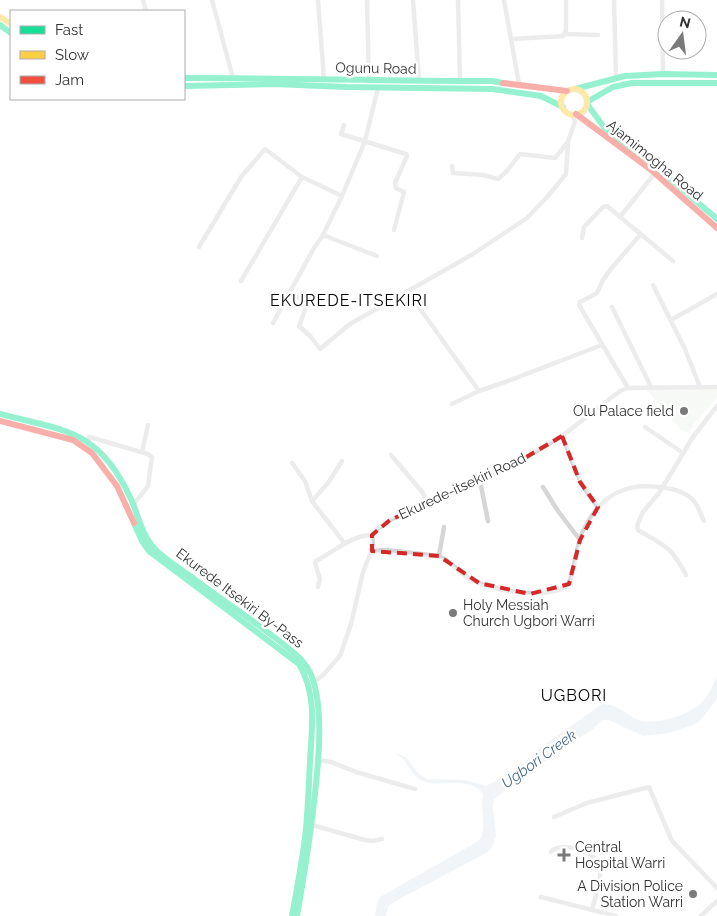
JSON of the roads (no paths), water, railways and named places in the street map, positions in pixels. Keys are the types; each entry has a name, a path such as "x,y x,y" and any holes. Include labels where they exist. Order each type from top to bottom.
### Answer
{"main road":[{"path":"717,75 663,74 616,78 568,90 561,100 562,107 567,112 575,114 583,111 587,103 614,87 632,83 717,83"},
{"name":"Ogunu Road","path":"185,78 324,79 501,90 541,96 562,107"},
{"name":"Ogunu Road","path":"185,86 273,84 378,88 419,81 460,81 519,84 568,90"},
{"path":"575,89 584,93 587,103"},
{"name":"Ajamimogha Road","path":"587,103 604,127 655,166 717,220"},
{"name":"Ajamimogha Road","path":"575,114 655,173 717,228"},
{"name":"Ekurede Itsekiri By-Pass","path":"0,414 67,432 82,437 87,441 107,461 124,485 147,538 155,549 209,591 291,650 305,663 312,683 319,715 312,825 297,916"},
{"name":"Ekurede Itsekiri By-Pass","path":"0,421 73,440 92,453 117,486 138,533 149,551 299,664 312,683 313,708 306,831 292,916"}],"street":[{"path":"212,0 233,78"},
{"path":"318,0 324,79"},
{"path":"367,0 369,81"},
{"path":"413,0 419,81"},
{"path":"458,0 460,81"},
{"path":"504,0 519,84"},
{"path":"565,34 566,0"},
{"path":"614,0 616,78"},
{"path":"662,0 663,74"},
{"path":"512,39 558,37 565,34 598,35"},
{"path":"273,323 323,235 342,196 365,141 378,88"},
{"path":"289,293 308,302 299,326 320,349 350,324 473,254 527,218 561,182 566,174 568,142 575,114"},
{"path":"344,126 341,134 406,154 407,156 395,183 396,188 404,192 394,230"},
{"path":"452,166 453,173 483,175 498,179 520,154 555,158 568,142"},
{"path":"199,247 241,176 263,150 269,150 302,177 342,196"},
{"path":"620,217 655,173"},
{"path":"241,281 302,177"},
{"path":"582,238 584,227 605,206 673,261"},
{"path":"323,235 377,256"},
{"path":"628,388 582,312 579,303 597,293 610,270 640,235"},
{"path":"654,285 693,366 700,387"},
{"path":"408,292 479,391"},
{"path":"671,320 717,294"},
{"path":"612,307 651,386"},
{"path":"452,404 479,391 508,382 602,345"},
{"name":"Ekurede-itsekiri Road","path":"372,535 390,520 480,481 562,436 620,391 628,388 651,386 717,387"},
{"path":"686,575 674,553 637,528 642,512 664,486 692,437 717,406"},
{"path":"142,452 148,425"},
{"path":"646,427 683,452"},
{"path":"562,436 580,482 598,508"},
{"path":"87,441 89,438 93,438 142,452 152,457 148,486 133,505"},
{"path":"391,455 423,493 428,503"},
{"path":"312,500 328,483 342,461"},
{"path":"292,463 304,481 312,500 345,544"},
{"path":"480,481 488,521"},
{"path":"372,551 386,550 439,556 479,584 530,594 559,589 569,584 586,524 598,508 619,491 631,487 664,486 687,495 694,501 704,521"},
{"path":"543,487 580,540"},
{"path":"439,556 444,527"},
{"path":"312,683 323,675 340,656 342,644 351,624 363,572 374,544 372,535 364,535 316,561 320,579 318,587"},
{"path":"317,760 330,762 356,772 415,789"},
{"path":"554,816 587,803 649,787 672,841 717,888"},
{"path":"312,825 365,840 382,839"},
{"path":"551,852 558,847 566,847 586,852 598,860 600,873 592,910"},
{"path":"541,897 616,916"},
{"path":"701,916 717,901"}],"water":[{"name":"Ugbori Creek","path":"717,676 717,699 699,722 669,733 643,736 609,720 602,720 592,730 556,752 526,778 509,787 494,799 496,836 492,848 392,903 388,907 386,916 375,916 377,902 380,897 475,843 481,838 482,832 483,794 478,789 471,785 433,783 421,780 416,777 404,760 395,753 406,757 418,773 427,779 465,780 486,786 515,771 541,747 602,704 616,707 636,719 651,722 660,721 688,712 696,707 708,694"}],"place":[{"name":"Olu Palace field","path":"684,411"},
{"name":"Holy Messiah Church Ugbori Warri","path":"453,613"},
{"name":"Central Hospital Warri","path":"564,855"},
{"name":"A Division Police Station Warri","path":"693,894"}],"district":[{"name":"EKUREDE-ITSEKIRI","path":"349,300"},
{"name":"UGBORI","path":"574,695"}]}
